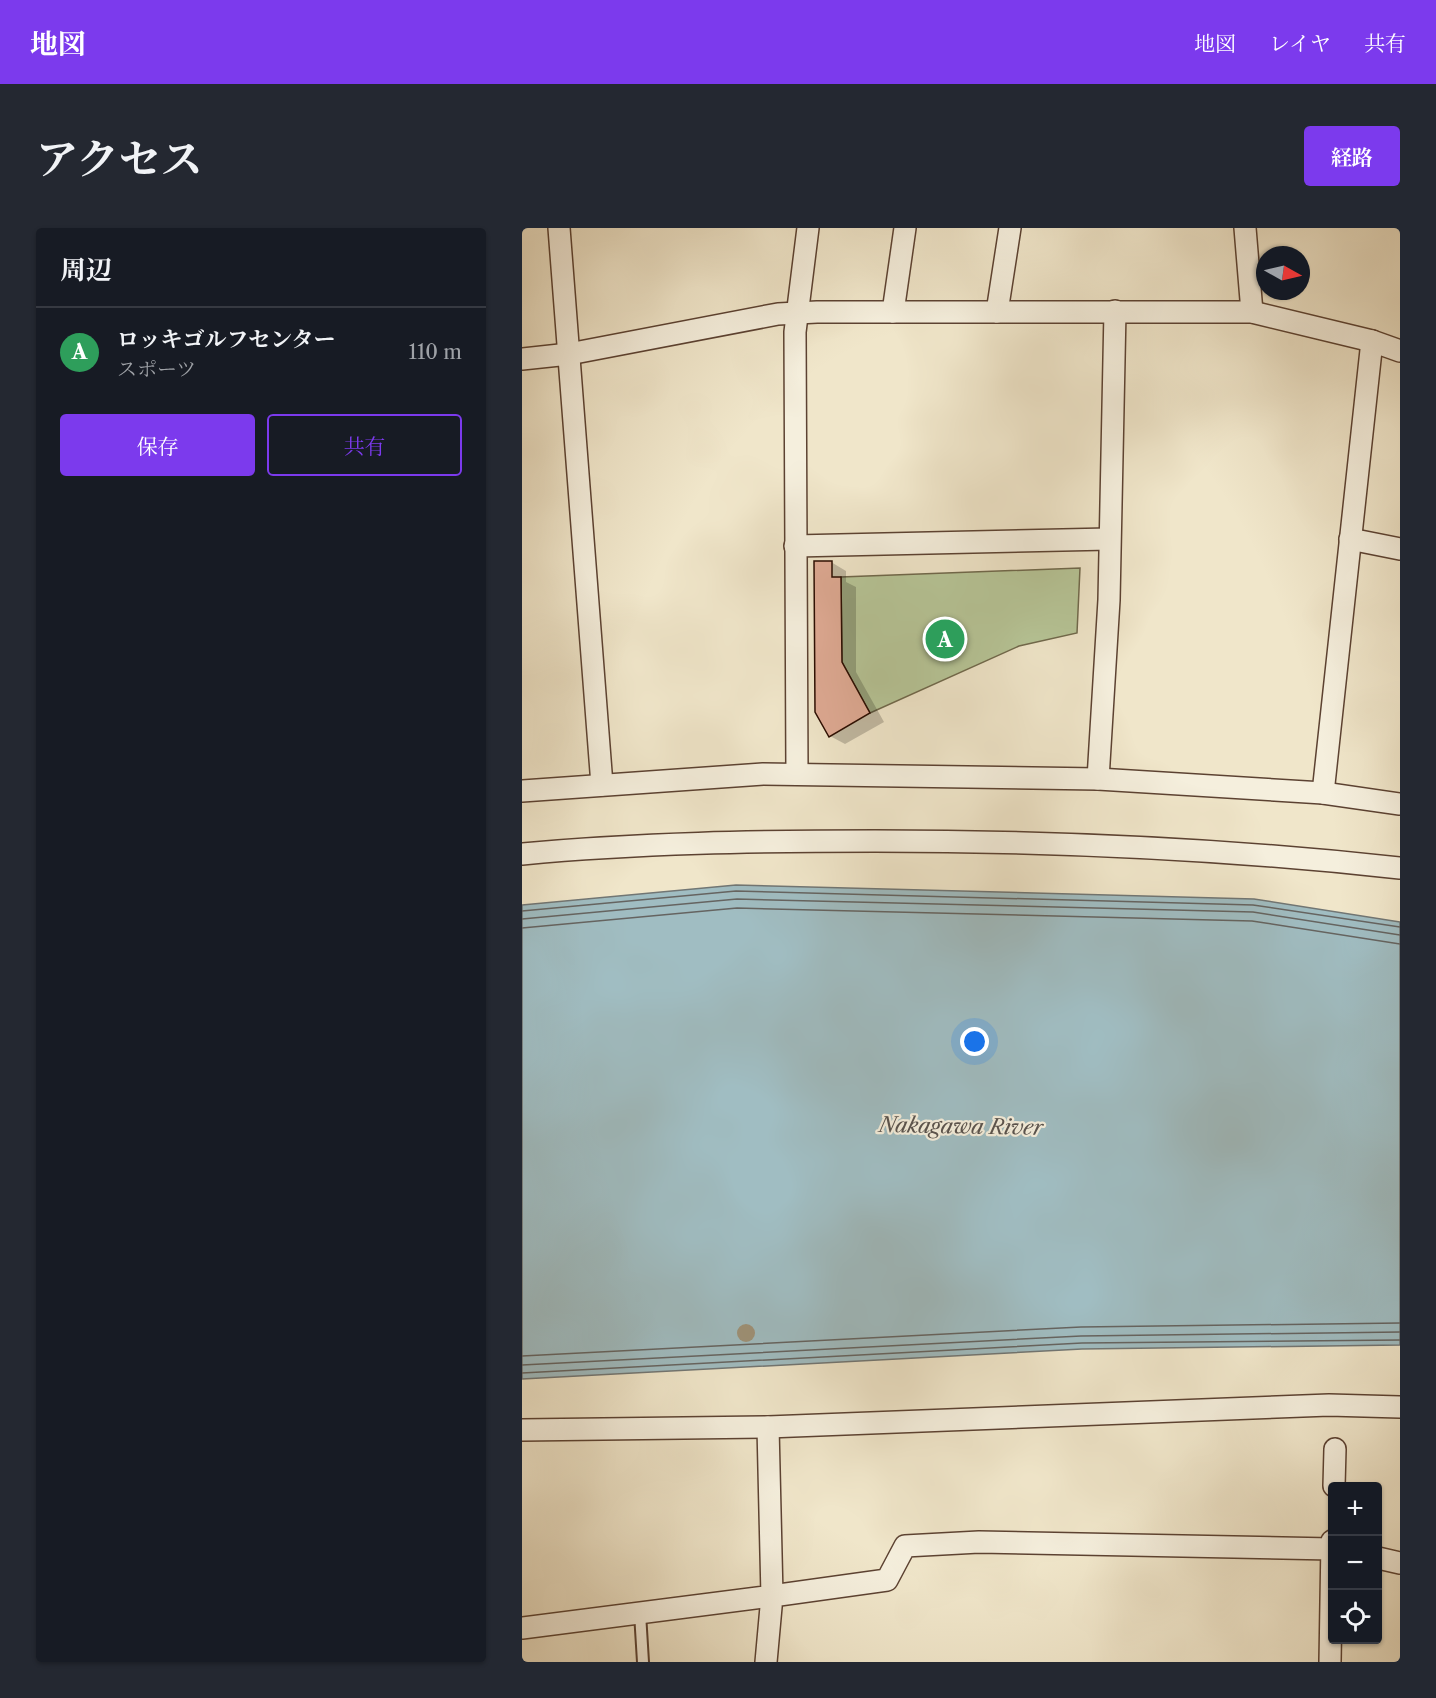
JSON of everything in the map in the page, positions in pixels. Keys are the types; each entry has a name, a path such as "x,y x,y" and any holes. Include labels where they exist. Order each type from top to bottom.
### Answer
{"street":[{"path":"559,228 602,785"},
{"path":"797,774 796,312 808,228"},
{"path":"893,312 905,228"},
{"path":"997,312 1011,228"},
{"path":"1245,228 1252,312"},
{"path":"1098,779 1109,600 1115,311"},
{"path":"522,359 569,354 796,312 1252,312 1372,341 1400,351"},
{"path":"1323,794 1372,341"},
{"path":"795,546 1109,539"},
{"path":"1350,539 1400,549"},
{"path":"522,791 763,774 797,774 1098,779 1323,794 1400,804"},
{"path":"522,854 725,841 941,841 1091,845 1324,860 1400,868"},
{"path":"522,1430 768,1427 1329,1405 1400,1407"},
{"path":"766,1662 772,1596 768,1427"},
{"path":"1334,1482 1335,1449"},
{"path":"522,1628 887,1580 905,1546 979,1542 1328,1549"},
{"path":"1382,1559 1400,1563"},
{"path":"1330,1662 1331,1590"}],"lane":[{"path":"640,1613 642,1662"}],"green space":[{"path":"1080,568 1077,633 1019,646 870,713 842,662 841,577"}],"water":[{"name":"Nakagawa River","path":"736,885 1254,899 1400,922 1400,1345 1082,1349 522,1379 522,905"}],"building":[{"path":"814,561 832,561 832,577 841,577 842,662 870,713 829,737 815,712"}],"place":[{"name":"ロッキゴルフセンター","path":"945,639"}]}
